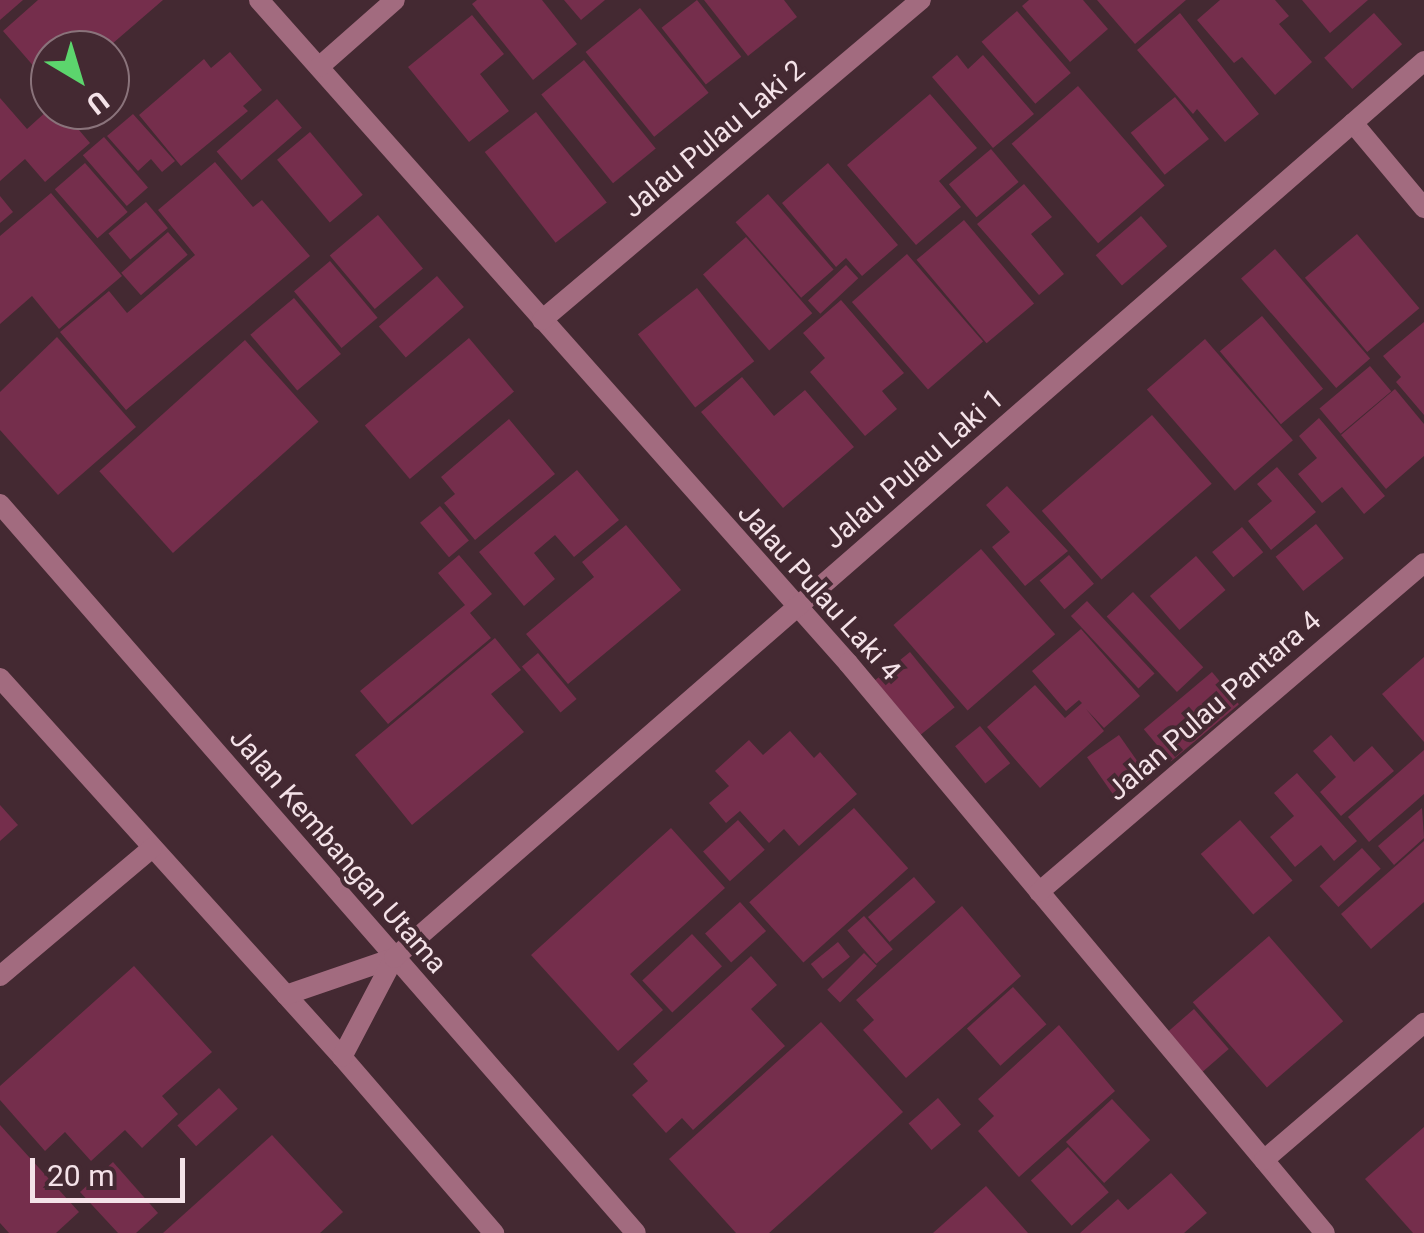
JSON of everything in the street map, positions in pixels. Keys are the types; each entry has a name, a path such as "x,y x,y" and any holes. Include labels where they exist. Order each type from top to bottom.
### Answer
{"street":[{"name":"Jalau Pulau Laki 4","path":"259,0 796,608 1325,1233"},
{"path":"319,67 396,0"},
{"name":"Jalau Pulau Laki 2","path":"542,320 921,0"},
{"name":"Jalau Pulau Laki 1","path":"342,1056 394,958 1424,61"},
{"path":"1353,123 1424,208"},
{"name":"Jalan Kembangan Utama","path":"0,504 636,1233"},
{"name":"Jalan Pulau Pantara 4","path":"1039,892 1424,562"},
{"path":"0,678 342,1056 494,1233"},
{"path":"0,976 152,848"},
{"name":"Jalau Pulau Laki 1","path":"286,995 394,958"},
{"path":"1264,1160 1424,1022"}],"building":[{"path":"0,0 23,0 0,20"},
{"path":"38,0 163,0 128,30 30,30 30,62 3,31"},
{"path":"477,0 542,0 577,44 533,80 472,4"},
{"path":"564,0 605,0 581,20"},
{"path":"697,0 741,57 706,84 662,28"},
{"path":"704,0 784,0 797,17 748,56"},
{"path":"1029,0 1083,0 1108,29 1070,62 1022,6"},
{"path":"1097,0 1186,0 1135,44"},
{"path":"1220,0 1275,0 1289,16 1279,24 1312,62 1275,95 1242,57 1234,63 1197,20"},
{"path":"1302,0 1368,0 1330,33"},
{"path":"640,8 709,93 654,137 586,52"},
{"path":"1017,11 1071,73 1035,104 982,42"},
{"path":"1180,13 1259,114 1225,142 1197,109 1193,114 1137,50"},
{"path":"1374,13 1402,44 1352,89 1324,58"},
{"path":"472,15 504,54 480,74 509,111 469,142 408,67"},
{"path":"230,52 262,90 243,106 248,111 181,166 139,115 204,59 211,68"},
{"path":"957,55 968,69 983,55 1034,114 993,148 932,77"},
{"path":"584,60 656,149 613,183 541,95"},
{"path":"1078,86 1165,186 1098,243 1012,144"},
{"path":"930,94 977,148 939,181 961,207 916,245 847,165"},
{"path":"1175,97 1209,139 1165,175 1131,133"},
{"path":"0,98 27,129 79,130 90,143 45,182 25,159 0,181"},
{"path":"277,99 302,128 242,180 217,151"},
{"path":"536,112 607,203 556,243 485,152"},
{"path":"133,114 175,161 162,172 151,159 138,171 107,136 114,130 130,130"},
{"path":"310,132 363,195 330,222 277,160"},
{"path":"104,137 148,188 127,206 83,155"},
{"path":"991,149 1019,182 977,217 949,184"},
{"path":"215,162 253,207 262,200 310,256 126,410 60,332 109,291 127,313 195,255 158,210"},
{"path":"85,163 128,212 97,238 55,189"},
{"path":"828,163 898,245 862,276 846,258 836,267 782,203"},
{"path":"1024,184 1052,217 1031,234 1064,274 1039,295 977,224"},
{"path":"51,193 122,276 59,329 32,296 0,324 0,236"},
{"path":"768,194 834,269 801,298 736,222"},
{"path":"0,196 13,212 0,223"},
{"path":"146,202 168,228 130,260 108,233"},
{"path":"378,215 423,269 375,309 330,255"},
{"path":"1141,216 1167,246 1122,286 1096,255"},
{"path":"964,220 1034,303 987,343 917,260"},
{"path":"168,232 188,255 141,295 121,273"},
{"path":"1357,234 1419,308 1367,352 1305,278"},
{"path":"746,237 812,313 769,351 703,274"},
{"path":"1275,249 1370,358 1336,388 1241,279"},
{"path":"907,254 983,342 928,389 852,302"},
{"path":"330,261 378,318 342,348 294,291"},
{"path":"846,265 858,278 820,314 808,300"},
{"path":"437,276 464,307 406,357 379,327"},
{"path":"697,288 754,361 695,407 638,334"},
{"path":"294,298 341,354 297,391 250,335"},
{"path":"841,300 904,373 882,391 897,409 865,436 810,372 825,358 803,333"},
{"path":"1262,316 1323,389 1281,424 1220,351"},
{"path":"1424,322 1424,415 1396,382 1401,377 1383,356"},
{"path":"57,337 136,427 58,495 0,430 0,392"},
{"path":"469,338 514,392 410,479 365,425"},
{"path":"1205,339 1293,440 1235,491 1147,390"},
{"path":"245,340 319,422 173,553 99,471"},
{"path":"1370,366 1391,391 1341,434 1319,408"},
{"path":"742,377 774,416 805,390 854,447 783,508 701,412"},
{"path":"1395,389 1424,424 1424,456 1386,489 1341,435"},
{"path":"1152,415 1212,484 1102,579 1042,511"},
{"path":"1319,418 1385,496 1364,514 1342,487 1322,503 1298,474 1317,458 1299,436"},
{"path":"509,419 555,474 475,540 444,503 455,494 441,477"},
{"path":"1277,467 1316,512 1271,550 1248,521 1272,501 1257,484"},
{"path":"577,470 619,520 574,557 555,535 534,553 555,579 524,606 479,552"},
{"path":"1007,486 1068,551 1025,586 992,547 1010,532 986,505"},
{"path":"440,506 469,540 449,557 420,523"},
{"path":"1316,524 1344,558 1303,591 1276,557"},
{"path":"626,525 681,590 568,684 526,634 594,577 582,562"},
{"path":"1242,527 1263,552 1233,577 1212,552"},
{"path":"981,549 1055,634 968,710 893,625"},
{"path":"459,555 492,594 470,613 491,638 388,724 360,691 465,605 438,573"},
{"path":"1069,555 1094,584 1064,609 1040,581"},
{"path":"1196,556 1226,590 1179,630 1150,596"},
{"path":"1133,592 1203,667 1177,692 1107,617"},
{"path":"1087,601 1155,673 1138,688 1071,616"},
{"path":"1081,629 1140,696 1104,728 1086,709 1104,731 1040,788 987,727 1035,685 1065,718 1082,703 1079,700 1066,711 1032,671"},
{"path":"495,638 521,670 491,694 524,732 412,825 355,755"},
{"path":"910,652 955,707 920,735 875,680"},
{"path":"538,653 577,699 560,712 522,666"},
{"path":"1424,657 1424,742 1382,694"},
{"path":"1212,672 1239,704 1171,761 1144,729"},
{"path":"980,726 1010,763 985,783 955,746"},
{"path":"790,731 814,758 820,752 857,794 799,846 784,829 769,843 740,811 726,823 709,803 729,786 715,771 749,740 763,755"},
{"path":"1119,735 1150,779 1118,802 1087,757"},
{"path":"1331,735 1354,762 1372,746 1394,771 1341,816 1320,792 1336,777 1313,751"},
{"path":"1424,750 1424,794 1369,842 1348,817"},
{"path":"1297,773 1357,841 1334,861 1321,845 1295,867 1270,837 1294,816 1274,793"},
{"path":"0,805 18,825 0,841"},
{"path":"854,808 908,868 803,963 749,902"},
{"path":"1422,808 1424,838 1394,865 1378,846"},
{"path":"738,820 765,850 730,881 703,851"},
{"path":"1240,820 1292,880 1253,914 1201,854"},
{"path":"671,828 725,888 630,974 663,1010 618,1051 531,955"},
{"path":"1424,841 1424,902 1371,949 1341,914"},
{"path":"1362,848 1381,869 1338,907 1320,886"},
{"path":"914,877 936,902 890,942 868,917"},
{"path":"740,902 766,931 731,962 705,933"},
{"path":"962,906 1021,976 906,1078 863,1030 874,1020 856,1000"},
{"path":"864,916 893,949 876,964 847,930"},
{"path":"692,934 722,966 672,1013 642,980"},
{"path":"1269,936 1343,1021 1267,1088 1193,1002"},
{"path":"838,942 850,957 823,979 811,964"},
{"path":"864,953 877,966 840,1002 827,990"},
{"path":"751,956 777,985 751,1009 785,1046 693,1130 682,1118 666,1133 632,1095 648,1081 633,1064"},
{"path":"134,966 212,1052 162,1096 178,1114 142,1148 125,1130 91,1161 65,1132 45,1151 0,1100 0,1086"},
{"path":"1013,987 1046,1024 1000,1066 967,1028"},
{"path":"1194,1009 1229,1049 1199,1075 1164,1035"},
{"path":"821,1022 903,1112 769,1233 736,1233 669,1159"},
{"path":"1059,1025 1115,1091 1019,1177 978,1131 994,1116 978,1099"},
{"path":"219,1088 238,1109 196,1146 177,1125"},
{"path":"938,1098 961,1124 932,1150 909,1124"},
{"path":"1112,1099 1150,1140 1104,1183 1066,1142"},
{"path":"0,1125 79,1212 56,1233 9,1233 0,1223"},
{"path":"1424,1127 1424,1233 1413,1233 1365,1179"},
{"path":"272,1135 343,1212 320,1233 163,1233"},
{"path":"1068,1147 1109,1192 1072,1226 1031,1180"},
{"path":"113,1162 158,1213 136,1233 118,1233 80,1192"},
{"path":"1171,1173 1207,1213 1184,1233 1080,1233 1118,1199 1128,1210"},
{"path":"986,1186 1028,1233 933,1233"}]}
